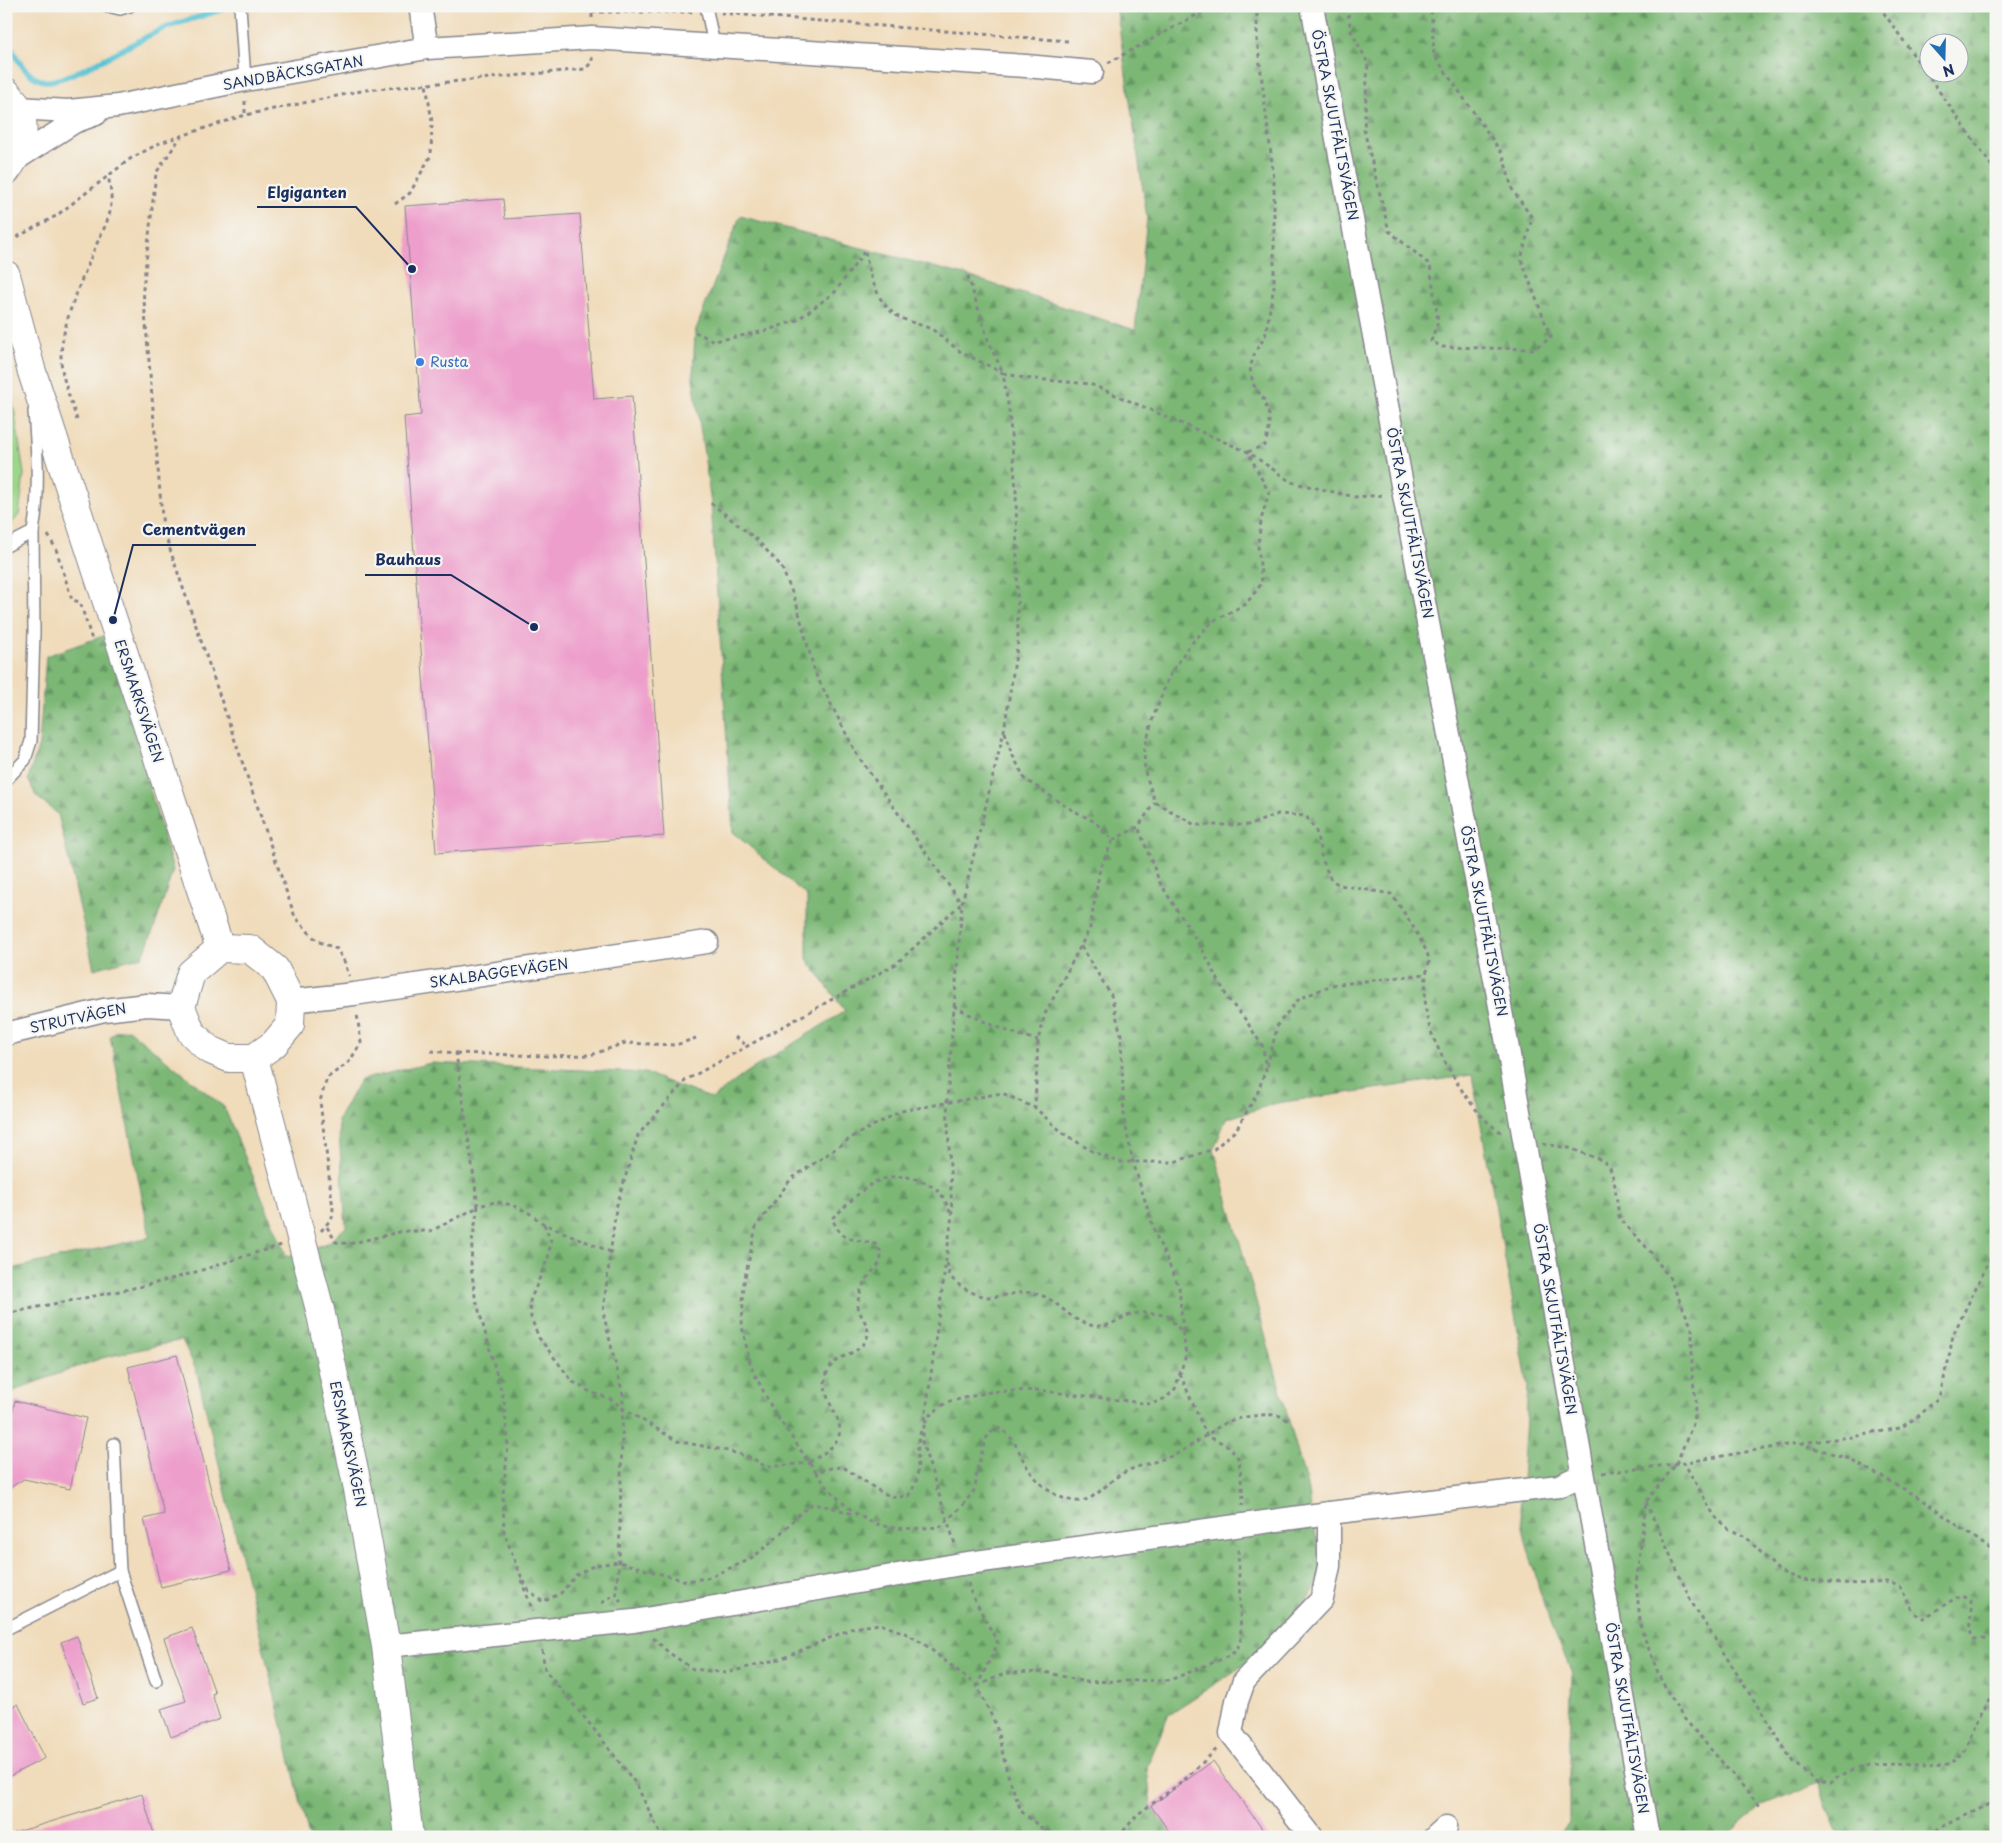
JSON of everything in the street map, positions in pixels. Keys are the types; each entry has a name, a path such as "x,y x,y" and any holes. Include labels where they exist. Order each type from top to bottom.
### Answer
{"main road":[{"path":"10,96 23,127 21,147 11,165"},
{"name":"ERSMARKSVÄGEN","path":"6,275 31,369 220,948"},
{"name":"ERSMARKSVÄGEN","path":"6,312 31,369"},
{"path":"220,948 250,949 275,969 291,1001 290,1025 274,1044 254,1058 229,1058 208,1049 191,1032 181,1007 191,973 220,948"},
{"name":"ERSMARKSVÄGEN","path":"254,1058 320,1310 358,1489 386,1646 409,1837"}],"street":[{"path":"420,6 427,48"},
{"name":"ÖSTRA SKJUTFÄLTSVÄGEN","path":"1312,6 1524,1140 1582,1475 1648,1837"},
{"name":"SANDBÄCKSGATAN","path":"118,106 245,80 427,48 592,38 1026,66 1092,72"},
{"path":"10,96 68,111 118,106"},
{"path":"11,165 74,122 118,106"},
{"name":"SKALBAGGEVÄGEN","path":"291,1001 354,994 707,942"},
{"name":"STRUTVÄGEN","path":"6,1034 104,1010 147,1005 181,1007"},
{"path":"386,1646 634,1621 962,1564 1329,1513 1559,1486 1582,1475"},
{"path":"1312,1837 1231,1733 1237,1701 1244,1681 1322,1599 1329,1566 1329,1513"}],"lane":[{"path":"107,6 120,9 130,6"},
{"path":"240,6 245,80"},
{"path":"706,9 714,46"},
{"path":"6,780 25,760 31,741 34,631 33,532 36,516 37,452 31,369"},
{"path":"6,546 33,532"},
{"path":"114,1444 120,1571 156,1681"},
{"path":"6,1629 120,1571"}],"path":[{"path":"592,6 592,12 706,9 1068,41"},
{"path":"1092,72 1213,6"},
{"path":"1248,452 1265,445 1269,428 1269,414 1264,400 1254,384 1250,368 1255,352 1264,337 1274,286 1274,179 1257,40 1257,6"},
{"path":"1347,6 1351,31 1368,63 1364,130 1389,231 1430,265 1438,321 1431,341 1442,347 1532,349 1551,338 1521,259 1532,218 1512,189 1503,155 1434,55 1431,6"},
{"path":"1879,6 1996,172"},
{"path":"17,238 56,216 130,159 160,143 245,115 366,90 585,69 592,62"},
{"path":"395,204 410,193 431,155 432,122 426,84"},
{"path":"182,135 156,173 143,289 163,529 295,917 317,941 337,948 345,963 354,994 361,1043 349,1062 327,1078 320,1101 333,1209 332,1218 327,1227 319,1233"},
{"path":"77,420 62,374 61,357 66,325 92,254 108,222 112,195 108,176"},
{"path":"695,332 714,341 762,332 798,320 835,292 865,252 871,278 880,298 888,309 900,318 932,329 960,352 1003,373 1024,378 1090,384 1248,452 1291,482 1355,497 1404,494"},
{"path":"968,276 988,340 1003,373 1009,411 1016,490 1018,641 1004,731 962,903 947,1101 952,1216 922,1442 971,1593 998,1642 977,1686"},
{"path":"1248,452 1270,493 1261,520 1258,546 1262,583 1246,604 1213,621 1188,647 1169,677 1154,715 1144,750 1145,772 1155,802 1195,825 1250,825 1278,814 1306,816 1316,830 1322,859 1331,880 1340,886 1391,894 1402,908 1429,959 1426,974 1426,1001 1429,1025 1447,1066 1469,1100 1487,1122 1500,1132 1524,1140 1569,1148 1602,1160 1610,1168 1614,1180 1619,1216 1649,1250 1669,1277 1692,1328 1692,1375 1696,1400 1693,1424 1676,1464 1646,1502 1636,1584 1641,1629 1660,1678 1682,1716 1760,1806"},
{"path":"711,503 756,540 781,566 796,602 815,673 856,753 962,903"},
{"path":"80,602 92,640"},
{"path":"1004,731 1011,752 1025,778 1065,806 1095,822 1113,840"},
{"path":"1035,1108 1038,1040 1045,1014 1090,928 1100,868 1113,840 1138,827 1155,802"},
{"path":"1138,827 1160,883 1205,954 1228,999 1245,1019 1263,1047 1266,1069"},
{"path":"962,903 896,964 686,1080 638,1135 616,1208 603,1312 623,1395 624,1410 619,1562 616,1593 634,1621 668,1652 693,1669 726,1673 783,1658 853,1628 880,1624 905,1632 924,1644 977,1686 996,1725 1007,1772 1021,1811 1045,1831 1062,1837"},
{"path":"816,1472 842,1467 882,1493 896,1497 908,1496 916,1486 918,1476 918,1441 923,1426 930,1415 947,1402 990,1392 1037,1390 1150,1404 1166,1398 1175,1388 1186,1355 1179,1287 1156,1233 1133,1162 1124,1119 1121,1035 1111,995 1081,946"},
{"path":"857,1516 816,1472 774,1412 751,1367 742,1326 744,1282 756,1228 791,1179 854,1136 900,1111 947,1101 1002,1093 1035,1108 1063,1133 1090,1150 1118,1162 1174,1162 1214,1149 1236,1130 1257,1094 1278,1024 1299,999 1332,985 1426,974"},
{"path":"954,1006 1019,1036 1038,1040"},
{"path":"734,1037 746,1046"},
{"path":"431,1051 546,1056 591,1055 624,1043 676,1046 696,1038"},
{"path":"456,1053 478,1206 472,1244 471,1267 475,1296 504,1401 508,1446 503,1494 504,1532 540,1631 545,1670 594,1728 636,1784 662,1837"},
{"path":"544,1224 551,1241 548,1258 530,1301 531,1318 539,1338 573,1382 592,1393 608,1398 624,1410 677,1441 728,1451 752,1458 766,1467 809,1462 826,1453 838,1437 840,1426 828,1400 825,1387 827,1372 834,1361 853,1352 864,1343 868,1332 865,1319 858,1307 861,1290 871,1273 880,1264 881,1252 875,1244 844,1238 836,1230 832,1218 870,1185 889,1178 907,1176 927,1183 942,1195 952,1216"},
{"path":"327,1227 336,1242 349,1244 403,1231 431,1231 478,1206 495,1202 513,1205 529,1213 544,1224 611,1252"},
{"path":"6,1314 176,1278 285,1244"},
{"path":"1582,1475 1676,1464 1683,1461 1798,1443 1852,1437 1900,1428 1920,1415 1939,1396 1954,1335 1996,1246"},
{"path":"946,1260 951,1276 965,1289 988,1297 1026,1291 1042,1295 1055,1302 1074,1320 1098,1326 1110,1325 1137,1313 1168,1316 1183,1333"},
{"path":"977,1686 1006,1673 1045,1672 1085,1682 1170,1680 1229,1656 1237,1650 1241,1638 1238,1574 1239,1525 1243,1498 1240,1459 1227,1445 1208,1436 1180,1374"},
{"path":"518,1570 529,1591 543,1602 560,1593 576,1575 595,1565 619,1562 686,1581 707,1578 751,1559 812,1504 830,1507 888,1527 940,1527 963,1505 975,1489 977,1470 985,1441 989,1433 998,1428 1010,1436 1026,1465 1045,1487 1060,1498 1076,1502 1091,1498 1121,1474 1138,1466 1174,1455 1208,1436 1226,1422 1265,1414 1280,1415 1290,1422"},
{"path":"1798,1443 1847,1458 1906,1491 1996,1554"},
{"path":"1683,1461 1715,1517 1730,1529 1746,1537 1779,1571 1802,1580 1858,1584 1886,1582 1900,1586 1913,1612 1923,1618 1939,1610 1949,1601 1963,1595 1971,1600 1972,1613 1969,1630 1974,1639 1996,1637"},
{"path":"1646,1502 1692,1603 1793,1762 1818,1783 1831,1783 1838,1776 1871,1764 1896,1763 1916,1766 1950,1766 1965,1749 1979,1717 1996,1690"},
{"path":"601,1604 616,1593"},
{"path":"1991,1697 1996,1695"},
{"path":"1118,1837 1138,1814 1182,1782 1210,1758 1231,1733"},
{"path":"1921,1837 1996,1801"},
{"path":"1937,1829 1940,1837"},
{"path":"1546,1833 1550,1837"}],"green space":[{"path":"1116,6 1996,6 1996,1837 1839,1837 1818,1783 1760,1806 1725,1837 1559,1837 1569,1822 1569,1739 1572,1674 1544,1606 1526,1542 1520,1511 1528,1387 1472,1075 1277,1103 1226,1119 1214,1149 1307,1486 1323,1574 1300,1611 1250,1661 1169,1714 1147,1767 1151,1806 1173,1837 309,1837 196,1369 182,1340 102,1358 25,1386 6,1395 6,1270 150,1237 110,1036 116,1031 128,1029 224,1107 287,1257 328,1243 346,1227 338,1120 360,1080 431,1063 645,1073 712,1099 746,1073 845,1011 807,959 807,896 733,832 711,503 693,378 695,332 740,216 968,276 1135,330 1147,218"},
{"path":"6,379 13,402 24,474 19,515 6,529"},
{"path":"106,635 173,870 143,956 94,969 58,814 36,796 28,779 39,745 46,656"}],"building":[{"path":"503,199 505,219 580,214 594,399 632,396 664,836 436,853 404,417 421,415 405,206"},
{"path":"177,1355 231,1570 161,1587 144,1519 164,1514 128,1367"},
{"path":"15,1401 86,1418 70,1489 24,1479 6,1490 6,1439"},
{"path":"192,1628 215,1693 212,1694 220,1719 171,1737 161,1709 186,1701 164,1638"},
{"path":"77,1636 98,1698 83,1703 61,1642"},
{"path":"18,1704 45,1758 6,1778 6,1710"},
{"path":"1213,1761 1268,1837 1173,1837 1151,1806"},
{"path":"142,1794 155,1837 14,1837 14,1833"}],"waterway":[{"path":"6,29 10,45 24,68 37,79 45,81 69,76 163,29 224,9"}],"place":[{"name":"Elgiganten","path":"412,269"},
{"name":"Rusta","path":"420,362"},
{"name":"Cementvägen","path":"113,620"},
{"name":"Bauhaus","path":"534,627"}]}
